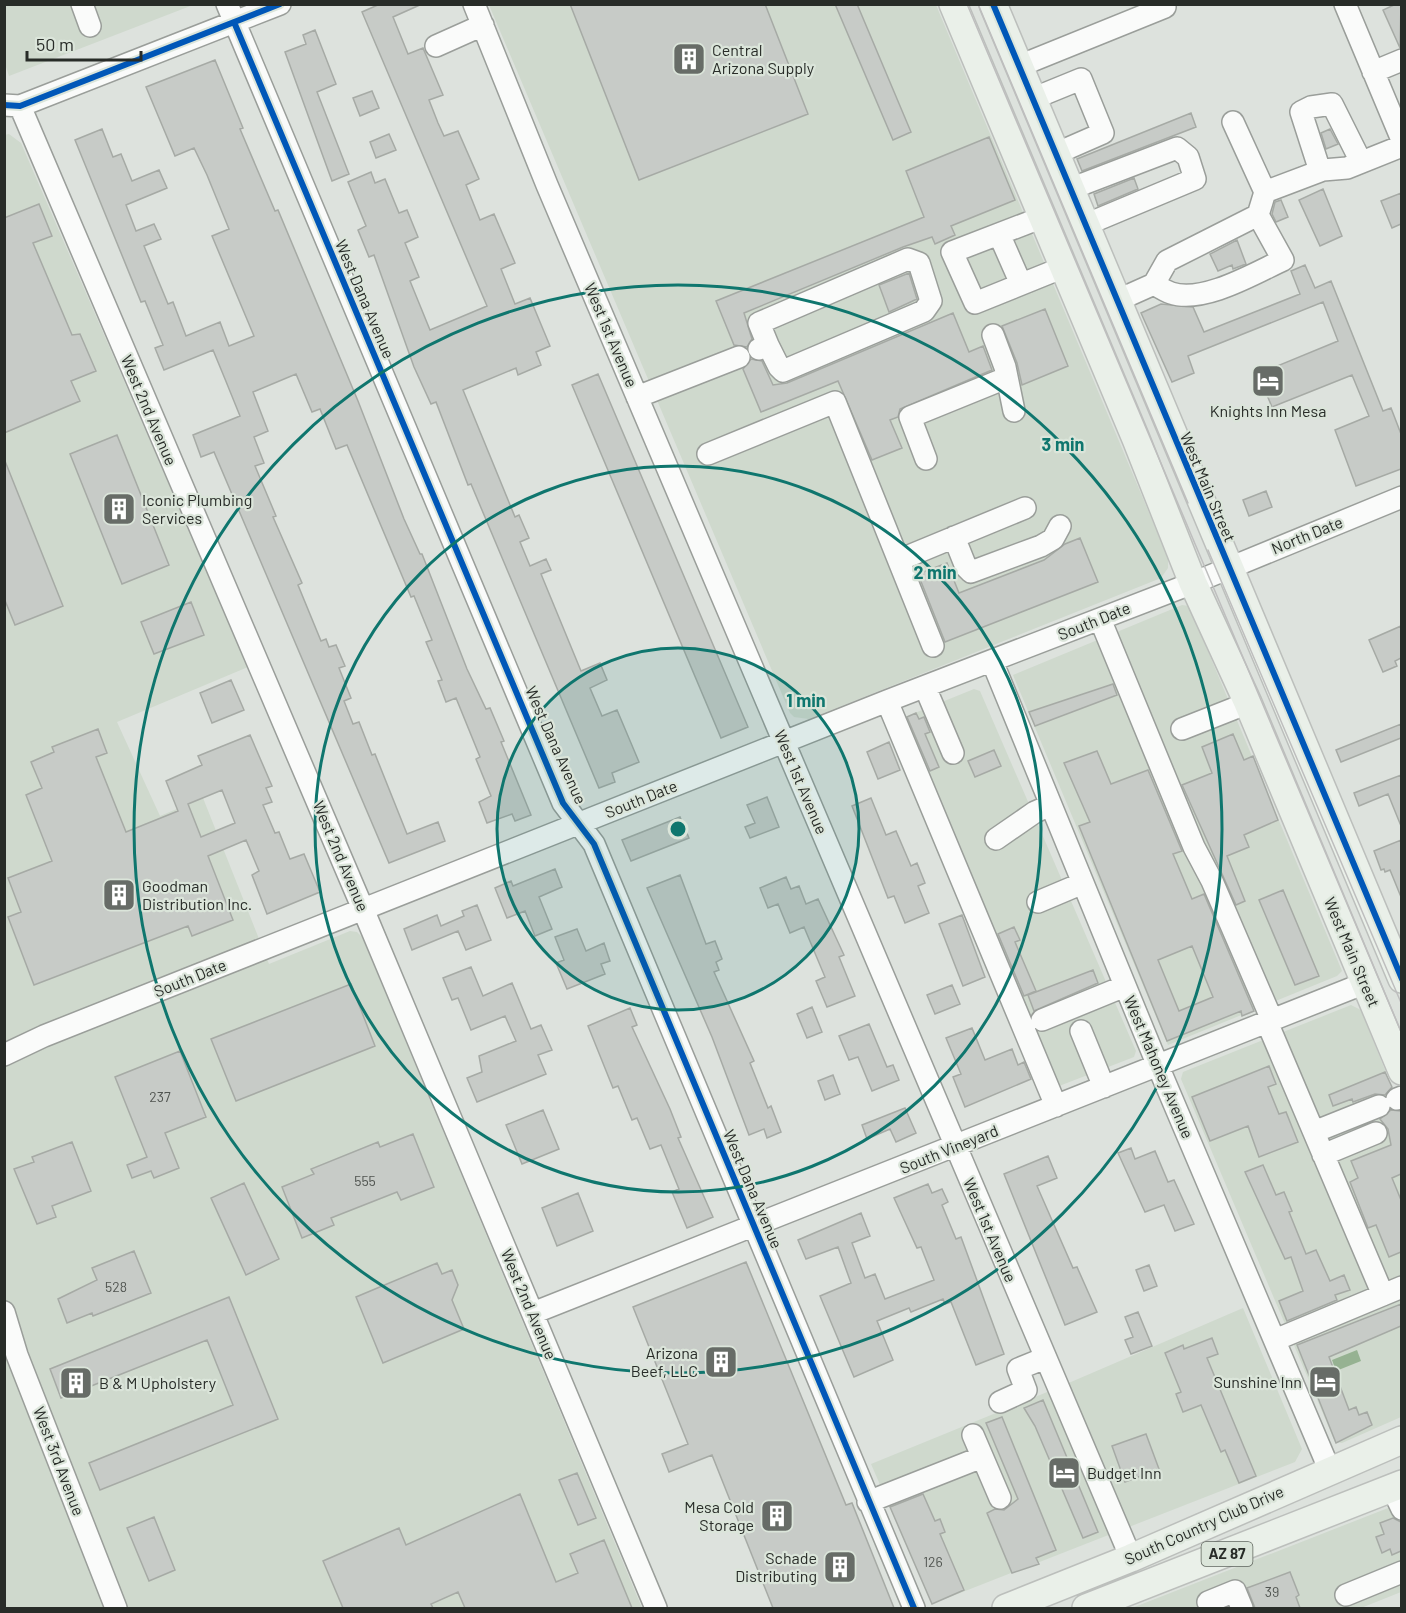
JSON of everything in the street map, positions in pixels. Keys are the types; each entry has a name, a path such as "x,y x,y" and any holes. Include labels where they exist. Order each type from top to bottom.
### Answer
{"main road":[{"name":"West Main Street","path":"953,4 1064,267 1401,979"},
{"name":"West Main Street","path":"993,4 1116,301 1211,574 1248,703 1401,1071"},
{"name":"South Country Club Drive","path":"1006,1608 1049,1600 1131,1558 1401,1440"},
{"name":"South Country Club Drive","path":"1086,1608 1398,1494"}],"street":[{"path":"82,4 90,26"},
{"path":"4,124 12,106 230,14 280,4"},
{"name":"West 1st Avenue","path":"474,4 637,397 1131,1558"},
{"path":"1345,4 1401,140"},
{"path":"1019,66 1165,7"},
{"name":"West Dana Avenue","path":"230,14 563,802 594,844 914,1608"},
{"path":"436,46 483,25"},
{"path":"1373,72 1401,60"},
{"path":"1032,99 1081,79 1102,133 1055,154"},
{"path":"1320,171 1301,112 1311,107 1332,104 1361,162"},
{"name":"West 2nd Avenue","path":"12,106 363,909 656,1608"},
{"path":"1154,284 1172,293 1194,295 1229,285 1283,260 1258,215 1265,192 1233,122"},
{"path":"1265,192 1320,171 1347,168 1401,146"},
{"path":"1070,189 1177,148 1188,157 1195,179 1085,225"},
{"path":"1116,301 1154,284 1167,261 1258,215"},
{"path":"1043,217 952,252 975,303 1064,267"},
{"path":"999,234 1021,284"},
{"path":"908,259 919,263 931,301 924,311 783,371 763,347 759,323 908,259"},
{"path":"993,335 1005,367 1014,411"},
{"path":"637,397 739,357"},
{"path":"926,459 910,417 1006,378"},
{"path":"708,454 835,402 933,646"},
{"name":"North Date","path":"1211,574 1401,497"},
{"path":"899,560 1025,508"},
{"path":"954,537 966,567 971,572 1041,546 1053,539 1060,526"},
{"name":"South Date","path":"4,1055 23,1044 1211,574"},
{"path":"1100,619 1130,669 1194,847 1212,881 1323,1155 1392,1291 1275,1340"},
{"name":"West Mahoney Avenue","path":"992,661 1158,1066 1330,1471"},
{"path":"925,687 953,753"},
{"path":"887,701 1056,1106"},
{"path":"1182,729 1248,703"},
{"path":"996,839 1035,812 1051,805"},
{"path":"1038,902 1083,883"},
{"name":"South Vineyard","path":"532,1313 754,1227 1365,983"},
{"path":"1042,1020 1125,986"},
{"path":"1081,1031 1104,1088"},
{"path":"1314,1132 1392,1101"},
{"path":"1323,1155 1376,1133"},
{"name":"West 3rd Avenue","path":"4,1312 17,1355 116,1608"},
{"path":"999,1402 1026,1390 1018,1369 1045,1358"},
{"path":"973,1435 999,1498"},
{"path":"868,1502 982,1457"},
{"path":"1346,1595 1401,1572"},
{"path":"1208,1602 1235,1591 1242,1608"}],"shaded area":[{"path":"5,5 193,5 9,76 5,64"},
{"path":"489,5 936,5 1168,558 1168,568 1161,578 809,719 794,717 790,713"},
{"path":"9,134 21,143 248,667 117,722 160,816 203,798 269,964 350,931 357,932 362,937 642,1608 5,1608 4,135"},
{"path":"1182,605 1189,606 1342,971 1337,976 1168,1045 1013,675"},
{"path":"974,689 980,691 1136,1051 1134,1057 1054,1088 900,719"},
{"path":"1351,1005 1361,1010 1401,1110 1401,1417 1342,1443 1335,1442 1181,1079 1183,1072"},
{"path":"1243,1308 1302,1449 1295,1462 932,1604 871,1464 1057,1388"},
{"path":"1357,1350 1361,1361 1336,1371 1332,1360"},
{"path":"1401,1503 1401,1592 1361,1608 1132,1608"}],"building":[{"path":"380,4 422,4 393,17 408,54 423,48 443,95 429,100 438,123 444,136 458,131 479,179 466,185 480,220 494,214 515,263 501,269 515,304 530,298 550,346 536,352 541,365 518,375 516,368 463,390 515,517 519,515 529,538 520,542 530,566 546,559 551,570 541,574 581,671 600,663 607,680 590,688 602,716 617,710 639,762 612,773 615,782 599,788 471,484 468,485 436,402 431,404 414,367 374,255 369,257 358,230 366,226 348,182 371,172 375,183 385,179 399,213 407,210 418,237 405,243 419,277 410,281 430,330 487,306 362,12"},
{"name":"Central Arizona Supply","path":"570,4 765,4 808,114 639,180"},
{"path":"835,4 857,4 911,132 893,140"},
{"path":"1401,4 1400,48 1383,10"},
{"path":"315,30 336,84 317,92 349,174 332,181 285,52 306,44 303,35"},
{"path":"215,60 243,128 240,129 275,211 278,210 358,401 404,519 422,554 467,669 486,709 490,708 504,741 501,742 531,815 515,821 512,814 487,823 479,802 491,796 476,759 480,757 456,698 446,702 438,681 442,680 426,642 432,640 414,596 411,597 347,445 336,449 320,409 312,412 296,374 253,392 268,431 254,437 264,463 255,466 276,516 273,517 302,583 298,585 321,641 326,639 329,647 336,645 345,666 339,668 351,698 344,701 353,724 359,722 372,755 375,754 407,834 438,822 445,841 389,863 214,452 201,457 193,435 240,416 213,350 164,370 155,348 163,345 145,301 141,302 75,140 102,129 113,157 121,154 132,181 159,170 167,188 126,205 136,231 154,224 161,239 144,246 168,304 173,302 186,336 220,322 229,346 254,336 212,236 229,229 207,175 194,148 175,156 146,87"},
{"path":"372,91 379,108 360,116 353,98"},
{"path":"1191,113 1196,127 1082,171 1077,159"},
{"path":"1330,129 1338,144 1326,149 1321,133"},
{"path":"389,134 396,150 376,158 370,142"},
{"path":"989,137 1015,200 951,226 955,235 935,244 932,237 903,247 744,313 752,339 747,347 734,345 716,301 924,217 906,171"},
{"path":"1134,178 1138,189 1098,206 1094,194"},
{"path":"1323,189 1342,236 1320,246 1299,200"},
{"path":"1401,193 1401,224 1392,228 1381,201"},
{"path":"1281,200 1288,217 1276,222 1272,214 1275,202"},
{"path":"39,204 52,236 33,243 72,335 80,334 96,371 71,381 80,401 4,433 4,218"},
{"path":"1237,240 1246,264 1233,269 1232,265 1218,271 1210,254"},
{"path":"1305,265 1315,288 1331,281 1383,411 1391,408 1401,434 1401,469 1356,486 1335,430 1369,416 1352,375 1272,407 1258,374 1338,341 1323,302 1188,356 1194,373 1172,382 1141,313 1161,304 1193,307 1204,332 1300,294 1291,271"},
{"path":"909,273 917,299 889,312 879,285"},
{"path":"1045,309 1068,366 1022,385 1017,363 1002,326"},
{"path":"953,313 969,352 983,346 992,370 900,409 898,417 890,420 902,448 872,460 838,381 761,412 743,369 751,359 762,361 773,385 787,383"},
{"path":"598,374 748,727 721,738 572,385"},
{"name":"Iconic Plumbing Services","path":"117,435 169,565 122,584 70,454"},
{"path":"5,461 63,606 15,625 4,598"},
{"path":"1266,491 1272,507 1249,516 1243,500"},
{"path":"1080,538 1098,582 945,642 918,574 947,563 959,593 1044,560 1065,544"},
{"path":"191,602 204,635 154,654 141,622"},
{"path":"1401,626 1401,658 1395,661 1397,666 1383,672 1369,640"},
{"path":"231,680 244,710 212,723 200,693"},
{"path":"1113,684 1117,695 1035,726 1029,712"},
{"path":"916,713 919,719 924,717 930,732 925,734 939,767 930,771 907,717"},
{"path":"1401,724 1401,738 1341,762 1336,750"},
{"path":"98,729 107,753 96,757 126,832 178,811 166,781 202,765 198,756 250,735 272,786 266,788 272,802 263,805 275,833 279,832 290,859 304,854 320,892 267,914 252,875 259,871 246,840 208,856 233,920 192,936 188,926 34,985 8,917 21,912 8,878 52,861 26,795 42,788 31,762 54,752 52,747","holes":["222,790 235,823 201,837 188,804"]},
{"path":"1233,734 1244,760 1253,756 1278,820 1244,835 1249,847 1227,856 1245,901 1236,905 1182,785 1212,773 1202,747"},
{"path":"889,742 900,770 878,779 867,752"},
{"path":"994,750 1001,766 975,777 968,761"},
{"path":"1097,751 1111,784 1148,770 1182,851 1173,854 1192,899 1204,894 1254,1011 1242,1016 1241,1011 1167,1041 1079,826 1090,822 1064,763","holes":["1192,946 1213,997 1179,1011 1158,960"]},
{"path":"1401,775 1401,826 1388,794 1359,806 1354,793"},
{"path":"767,797 779,827 750,838 745,827 755,823 747,805"},
{"path":"871,798 886,835 896,831 911,866 917,863 925,883 918,886 929,913 905,923 894,896 888,898 852,806"},
{"path":"680,817 689,838 631,861 622,840"},
{"path":"1401,840 1401,897 1390,870 1385,872 1384,869 1381,870 1374,851"},
{"path":"555,869 562,887 539,897 552,929 535,936 525,911 507,918 495,888 511,881 513,886"},
{"path":"680,875 706,944 715,941 722,959 716,962 719,970 714,972 754,1061 750,1063 768,1108 771,1106 781,1132 767,1138 764,1129 749,1135 712,1037 647,888"},
{"path":"786,877 791,889 799,886 806,904 818,899 844,955 839,957 855,996 827,1007 816,981 825,977 804,927 790,933 778,904 768,908 760,888"},
{"path":"1283,890 1319,976 1295,985 1259,900"},
{"path":"477,905 491,940 466,950 458,931 412,950 404,929 437,915 441,926 464,916 462,911"},
{"path":"962,915 985,977 963,986 939,924"},
{"path":"1014,927 1020,940 1015,942 1036,991 1024,996 998,934"},
{"path":"577,929 586,951 604,943 610,961 601,964 605,974 567,989 556,963 564,960 555,937"},
{"path":"471,967 483,996 512,983 531,1029 541,1025 552,1050 538,1055 546,1074 477,1102 467,1078 482,1072 479,1056 516,1041 505,1016 471,1030 458,998 452,1000 443,978"},
{"path":"1093,970 1098,983 1034,1011 1028,995"},
{"path":"351,984 375,1046 236,1101 211,1039"},
{"path":"952,985 960,1004 935,1014 927,995"},
{"path":"812,1007 822,1032 807,1038 797,1014"},
{"path":"630,1008 637,1025 632,1027 670,1109 681,1137 678,1138 713,1217 687,1228 672,1192 679,1189 661,1145 650,1149 637,1118 632,1120 618,1086 613,1088 588,1026"},
{"path":"869,1024 887,1067 893,1065 899,1080 872,1091 858,1057 849,1060 839,1036"},
{"path":"972,1028 985,1060 1012,1049 1018,1065 1024,1062 1031,1079 965,1107 953,1077 961,1074 946,1038"},
{"path":"180,1051 206,1117 165,1133 179,1168 154,1178 151,1171 132,1178 127,1165 147,1157 115,1077"},
{"path":"1269,1066 1276,1084 1268,1087 1279,1114 1286,1112 1298,1142 1259,1157 1248,1126 1210,1141 1192,1097"},
{"path":"1385,1072 1392,1087 1385,1095 1375,1094 1333,1106 1329,1095"},
{"path":"833,1075 840,1094 825,1100 818,1081"},
{"path":"905,1108 916,1133 896,1142 890,1129 867,1139 862,1125"},
{"path":"543,1110 559,1149 522,1164 506,1125"},
{"path":"1391,1110 1401,1111 1401,1174 1392,1178 1401,1200 1401,1252 1389,1257 1376,1225 1368,1228 1350,1182 1358,1178 1351,1161 1391,1145 1388,1129 1380,1119"},
{"path":"413,1134 434,1187 401,1200 397,1192 331,1218 334,1225 302,1238 282,1187 314,1174 311,1169 378,1142 380,1147"},
{"path":"72,1142 91,1191 52,1206 56,1217 37,1224 14,1169 34,1162 32,1157"},
{"path":"1131,1148 1135,1159 1155,1151 1168,1182 1174,1180 1194,1224 1175,1231 1164,1205 1145,1212 1118,1153"},
{"path":"1048,1156 1057,1178 1037,1186 1073,1268 1077,1267 1097,1312 1065,1325 1004,1174"},
{"path":"1263,1165 1276,1195 1284,1192 1292,1211 1289,1212 1306,1254 1316,1250 1330,1281 1344,1275 1350,1290 1335,1295 1337,1300 1287,1321 1279,1301 1303,1291 1291,1257 1285,1259 1245,1172"},
{"path":"244,1183 279,1259 246,1275 211,1198"},
{"path":"928,1184 932,1193 942,1189 948,1202 942,1205 956,1239 961,1237 1004,1354 976,1365 951,1302 945,1304 943,1299 911,1312 909,1308 877,1321 893,1360 854,1377 820,1296 851,1283 838,1247 806,1259 798,1240 861,1213 870,1236 852,1243 865,1278 875,1274 885,1299 934,1280 921,1247 917,1248 894,1198"},
{"path":"578,1193 593,1231 557,1246 542,1208"},
{"path":"134,1251 151,1293 93,1316 92,1313 67,1323 58,1299 97,1280 92,1268"},
{"path":"746,1262 846,1505 852,1503 894,1608 773,1608 712,1455 669,1472 662,1454 688,1444 633,1307"},
{"path":"437,1263 442,1274 452,1270 458,1285 452,1300 464,1329 383,1363 356,1297"},
{"path":"1149,1265 1157,1286 1144,1291 1136,1270"},
{"name":"B & M Upholstery","path":"229,1297 278,1419 100,1490 89,1463 233,1405 207,1340 61,1398 50,1369"},
{"name":"Sunshine Inn","path":"1401,1304 1401,1326 1329,1357 1349,1410 1356,1407 1359,1415 1367,1412 1372,1425 1336,1443 1297,1345"},
{"path":"1138,1312 1152,1346 1131,1354 1125,1340 1133,1337 1125,1317"},
{"path":"1212,1338 1218,1354 1207,1358 1256,1476 1239,1483 1225,1450 1221,1452 1201,1405 1183,1412 1176,1394 1181,1392 1165,1353 1183,1345 1184,1349"},
{"path":"1043,1400 1098,1532 1083,1538 1035,1426 1024,1408"},
{"path":"1002,1417 1056,1550 1036,1558 1039,1564 1012,1573 987,1513 995,1509 1004,1510 1018,1499 986,1423"},
{"path":"1146,1434 1159,1469 1125,1482 1112,1446"},
{"path":"577,1473 596,1518 578,1525 559,1480"},
{"path":"520,1494 556,1582 578,1573 570,1554 604,1540 632,1608 465,1608 458,1592 431,1604 433,1608 343,1608 323,1561 399,1528 406,1545"},
{"path":"923,1494 935,1521 940,1519 945,1532 940,1534 964,1590 932,1604 890,1507"},
{"path":"154,1517 175,1570 149,1581 127,1528"},
{"path":"1393,1518 1401,1522 1401,1551 1392,1555 1390,1549 1382,1553 1376,1537 1384,1534 1380,1523"},
{"path":"1290,1572 1299,1595 1296,1597 1300,1608 1255,1608 1247,1588"}],"tram line":[{"path":"967,4 1402,1034"},
{"path":"978,4 1188,503"},
{"path":"1208,550 1402,1005"}],"cycle path":[{"path":"4,105 20,106 280,4"},
{"path":"993,4 1402,979"},
{"path":"234,22 563,803 594,844 914,1608"}],"place":[{"name":"Central Arizona Supply","path":"689,59"},
{"name":"Knights Inn Mesa","path":"1268,381"},
{"name":"Iconic Plumbing Services","path":"119,509"},
{"name":"Goodman Distribution Inc.","path":"119,895"},
{"name":"Arizona Beef, LLC","path":"721,1362"},
{"name":"Sunshine Inn","path":"1325,1382"},
{"name":"B & M Upholstery","path":"76,1383"},
{"name":"Budget Inn","path":"1064,1473"},
{"name":"Mesa Cold Storage","path":"777,1516"},
{"name":"Schade Distributing","path":"840,1567"}]}
